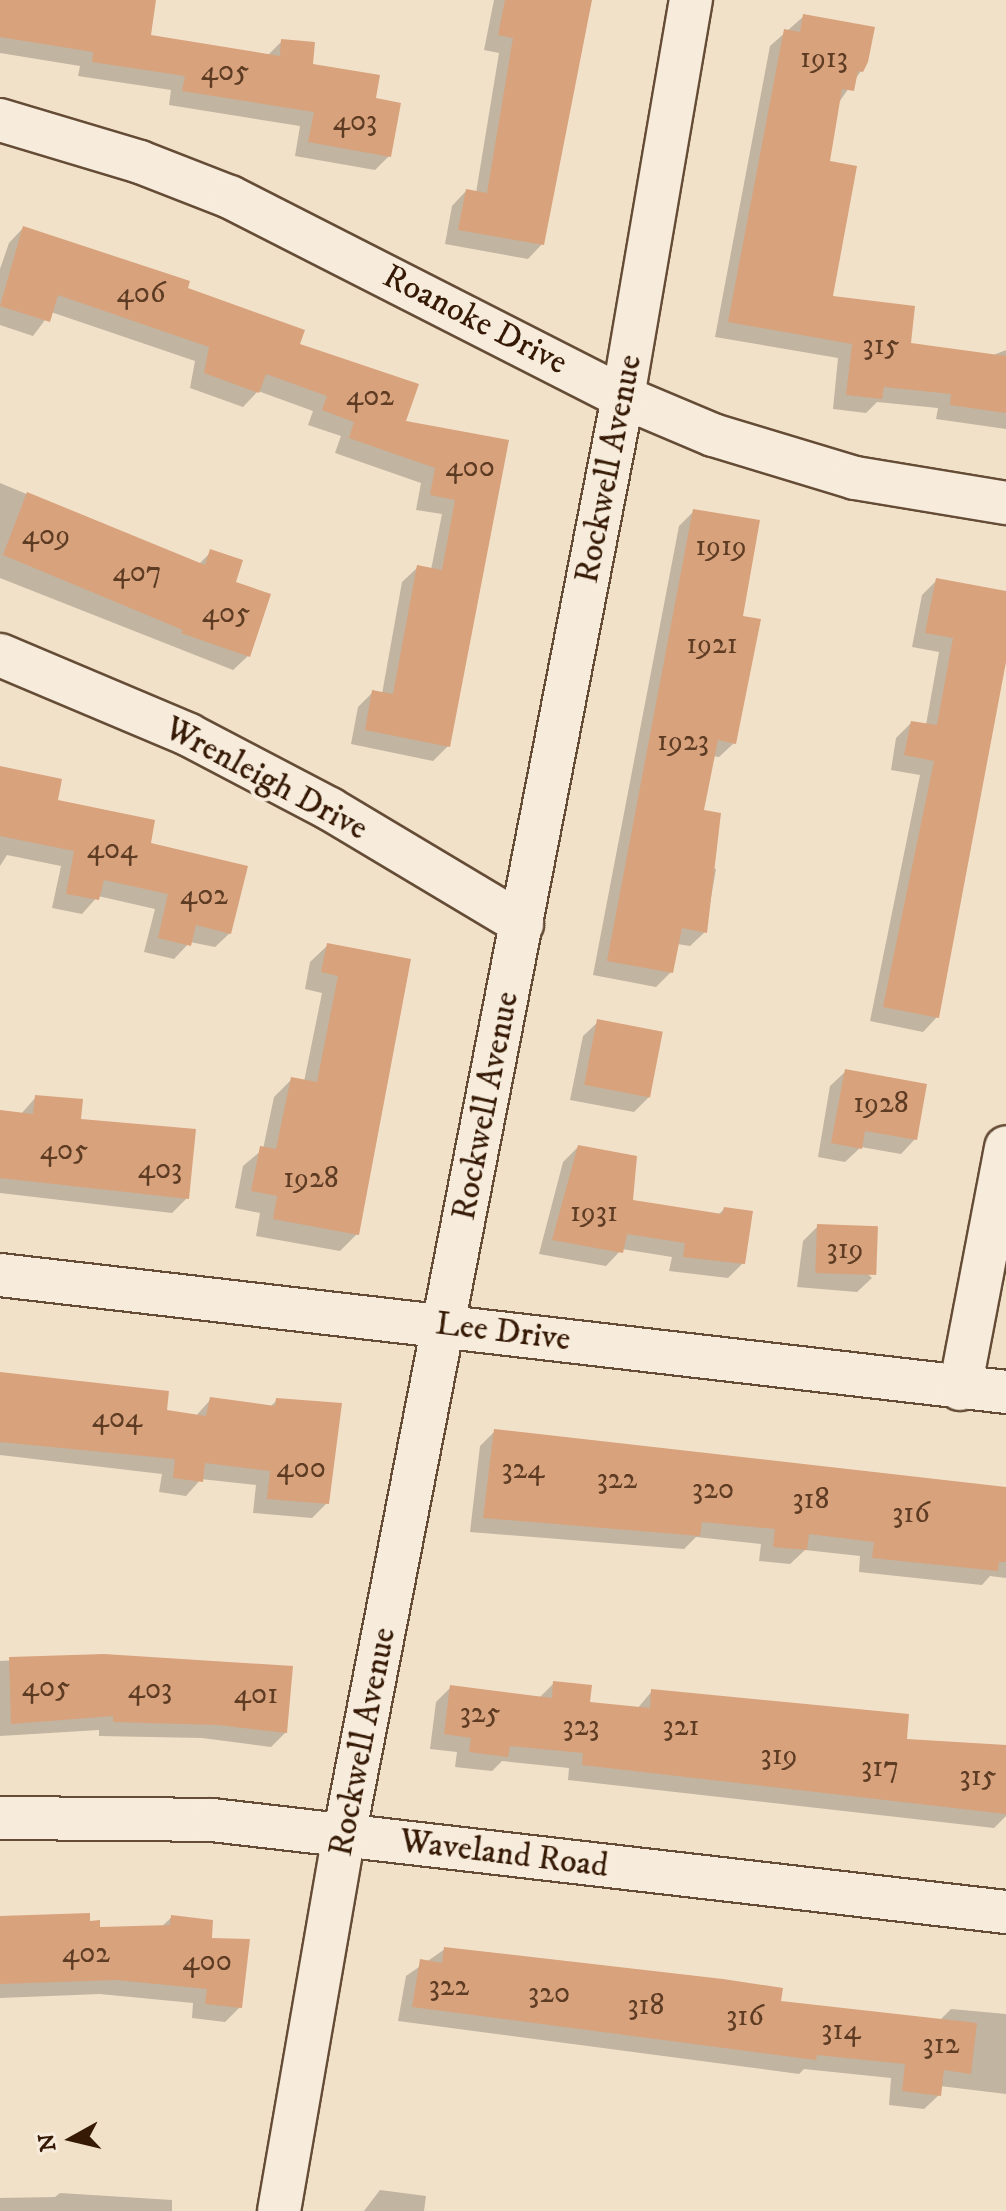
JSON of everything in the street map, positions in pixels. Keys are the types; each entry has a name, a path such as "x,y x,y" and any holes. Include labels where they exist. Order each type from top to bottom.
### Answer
{"street":[{"name":"Rockwell Avenue","path":"279,2211 344,1836 623,397 691,0"},
{"name":"Roanoke Drive","path":"0,120 140,162 230,197 623,397 713,435 855,478 1006,503"},
{"name":"Wrenleigh Drive","path":"0,655 189,735 330,809 522,924"},
{"path":"960,1389 1006,1147"},
{"name":"Lee Drive","path":"0,1275 443,1324 960,1389 1006,1392"},
{"name":"Waveland Road","path":"0,1818 212,1820 1006,1912"}],"building":[{"path":"0,0 156,0 151,35 280,56 281,39 315,42 313,64 380,75 376,98 401,103 391,157 308,142 314,112 182,91 185,76 92,62 93,52 0,37"},
{"path":"505,0 592,0 544,245 458,230 466,189 487,193 513,38 498,35"},
{"path":"803,14 875,27 868,62 863,72 858,71 854,91 842,89 830,161 857,166 833,296 915,306 911,343 1006,356 1006,413 950,405 951,394 884,387 882,399 846,395 852,344 728,322 784,29 800,32"},
{"path":"23,226 190,281 188,288 305,330 300,344 419,384 406,421 509,440 450,747 365,730 372,690 393,694 417,565 442,570 455,500 430,495 435,468 349,438 354,422 322,410 327,396 266,374 259,393 204,373 209,347 58,295 50,322 0,306"},
{"path":"27,492 205,565 210,549 243,560 236,582 271,594 250,657 181,633 183,630 3,555"},
{"path":"693,509 760,520 743,616 761,619 736,744 718,740 704,810 721,813 707,933 682,928 673,973 607,961"},
{"path":"936,578 1006,591 1006,662 939,1018 883,1007 934,761 904,755 911,721 937,725 953,638 925,633"},
{"path":"0,766 62,779 58,800 155,820 151,843 248,866 231,934 196,925 191,946 158,938 168,894 104,880 99,900 66,894 74,851 0,836"},
{"path":"327,943 411,959 359,1235 273,1219 277,1196 251,1191 260,1146 276,1149 291,1077 317,1082 338,976 321,972"},
{"path":"597,1019 663,1032 650,1098 584,1085"},
{"path":"845,1069 927,1084 917,1140 865,1131 862,1149 831,1143"},
{"path":"35,1095 83,1099 81,1119 196,1129 189,1199 0,1178 0,1110 33,1114"},
{"path":"578,1145 637,1156 633,1200 722,1214 724,1207 753,1211 745,1264 683,1257 685,1243 627,1234 623,1253 552,1240"},
{"path":"817,1224 878,1226 876,1275 815,1273"},
{"path":"0,1372 169,1391 167,1410 206,1416 210,1397 275,1406 276,1398 342,1403 329,1504 267,1499 270,1471 205,1463 203,1482 173,1478 175,1459 0,1442"},
{"path":"494,1429 1006,1487 1006,1562 999,1562 998,1571 872,1558 874,1542 809,1534 807,1550 773,1547 775,1529 702,1522 700,1536 483,1518"},
{"path":"104,1654 293,1666 287,1733 218,1725 113,1722 113,1716 11,1724 9,1657"},
{"path":"553,1681 592,1685 590,1702 650,1708 651,1689 909,1714 907,1739 1006,1745 1006,1814 582,1765 583,1753 510,1746 508,1757 469,1752 471,1738 444,1734 450,1685 552,1698"},
{"path":"90,1913 90,1921 100,1920 100,1927 170,1925 171,1915 213,1920 212,1938 250,1939 242,2008 205,2004 207,1989 116,1980 0,1984 0,1916"},
{"path":"444,1947 723,1979 783,1988 781,2001 977,2023 971,2074 944,2070 941,2096 902,2091 905,2064 817,2055 816,2060 412,2007 420,1959 442,1963"}]}
